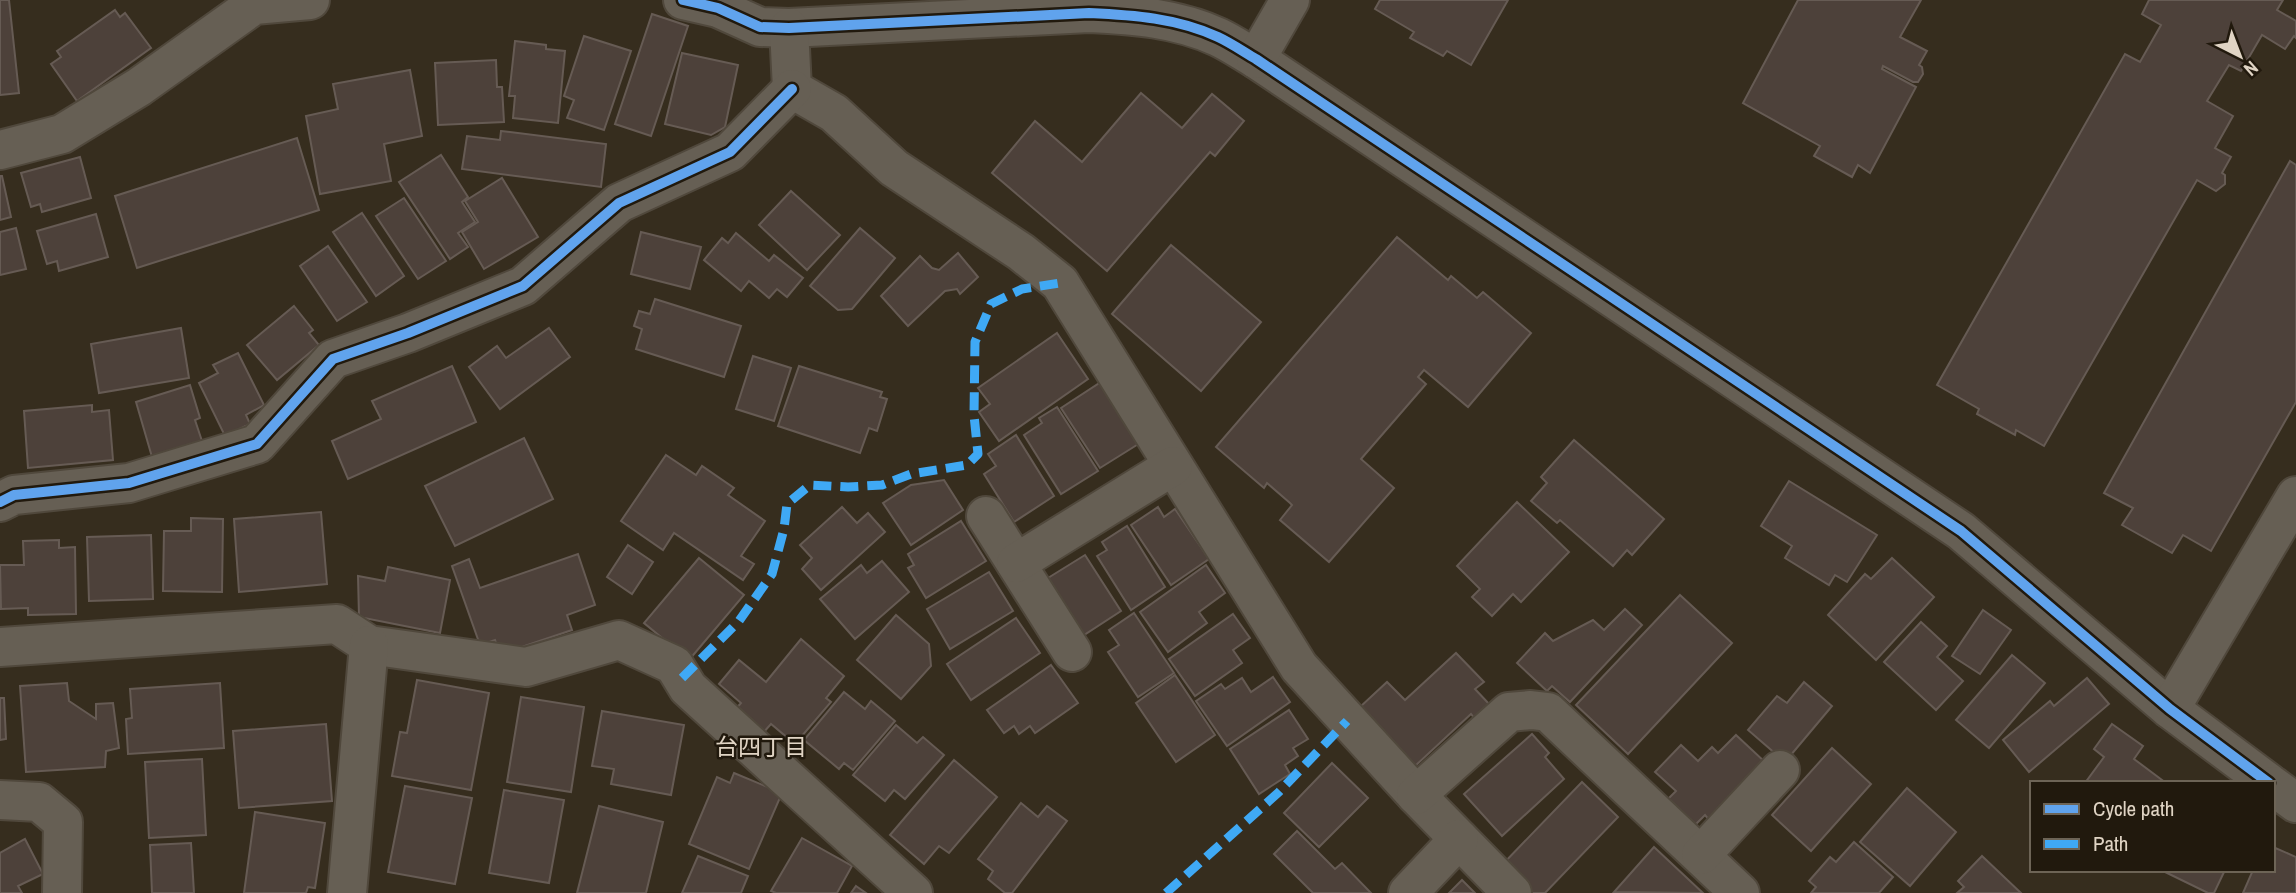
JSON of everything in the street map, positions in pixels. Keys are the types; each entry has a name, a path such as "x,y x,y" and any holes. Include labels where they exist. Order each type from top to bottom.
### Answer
{"street":[{"path":"0,149 62,134 139,87 254,5 310,0"},
{"path":"1256,59 1290,0"},
{"path":"705,3 760,27 789,28 1016,9 1134,15 1180,23 1218,37 1256,59 1961,531 1989,552 2170,709 2266,781"},
{"path":"0,502 14,495 130,483 257,444 333,359 408,333 523,286 619,203 730,152 792,89 789,28"},
{"path":"792,89 834,113 894,168 1021,253 1060,283 1299,667 1416,795 1512,893"},
{"path":"1016,563 1173,466"},
{"path":"2170,709 2296,496"},
{"path":"986,516 1072,652"},
{"path":"0,647 337,624 369,645 526,667 619,640 674,665 688,688 913,893"},
{"path":"347,893 369,645"},
{"path":"1416,795 1509,712 1548,712 1740,893"},
{"path":"1701,856 1780,770"},
{"path":"2275,787 2296,803"},
{"path":"0,800 39,802 63,822 62,893"},
{"path":"1408,893 1459,839"}],"building":[{"path":"0,0 9,0 19,93 0,95"},
{"path":"1380,0 1508,0 1471,65 1447,51 1443,56 1410,38 1414,32 1375,9"},
{"path":"1798,0 1921,0 1900,37 1927,51 1919,65 1923,74 1918,82 1913,82 1883,66 1882,69 1916,87 1870,173 1858,165 1852,177 1814,156 1820,146 1743,103"},
{"path":"2149,0 2283,0 2277,10 2296,21 2296,38 2294,36 2285,49 2262,35 2241,71 2229,65 2207,101 2233,116 2215,148 2231,157 2222,173 2225,175 2225,184 2216,191 2197,180 2044,446 2016,430 2015,435 1977,414 1979,409 1937,385 2125,54 2140,62 2161,25 2142,14"},
{"path":"115,10 120,17 125,13 151,48 77,101 51,64 61,57 57,51"},
{"path":"652,14 688,26 651,136 615,124"},
{"path":"584,36 631,51 604,130 567,118 574,100 564,96"},
{"path":"515,41 546,45 546,49 565,51 558,123 513,118 515,96 509,96"},
{"path":"682,53 738,65 725,127 711,135 665,124"},
{"path":"496,60 497,87 502,87 504,122 438,125 435,63"},
{"path":"410,70 422,136 384,144 391,181 320,194 306,116 338,109 333,84"},
{"path":"1141,93 1182,128 1212,94 1244,121 1215,156 1210,152 1107,271 992,173 1035,121 1082,162"},
{"path":"501,131 606,144 601,187 462,169 467,136 500,140"},
{"path":"297,138 319,210 137,268 115,196"},
{"path":"441,155 468,197 462,202 475,222 458,233 468,247 450,259 399,182"},
{"path":"80,157 91,198 42,212 40,204 31,207 21,173"},
{"path":"2290,161 2296,165 2296,402 2211,551 2183,535 2172,553 2122,525 2133,508 2104,493"},
{"path":"0,176 11,217 0,220"},
{"path":"502,178 538,237 484,269 462,232 478,222 465,201"},
{"path":"791,191 840,235 807,270 759,225"},
{"path":"404,198 446,261 418,279 376,216"},
{"path":"362,213 404,276 376,296 333,232"},
{"path":"96,214 108,257 59,271 57,261 47,264 37,231"},
{"path":"16,228 26,269 0,275 0,232"},
{"path":"860,228 895,258 852,309 838,310 810,286"},
{"path":"641,232 701,247 690,289 631,274"},
{"path":"736,233 769,261 774,255 803,278 787,297 777,289 769,298 749,281 741,291 704,260 722,238 728,243"},
{"path":"1397,237 1448,280 1451,276 1477,298 1483,292 1531,333 1468,407 1424,370 1418,377 1426,384 1361,459 1394,488 1329,562 1280,520 1292,505 1267,483 1264,488 1216,447"},
{"path":"1171,245 1261,322 1201,391 1112,314"},
{"path":"328,246 367,302 337,321 300,266"},
{"path":"958,253 978,277 960,294 957,289 945,291 908,326 881,296 920,256 932,268 939,270"},
{"path":"655,299 741,326 724,377 636,349 642,329 634,326 639,311 650,314"},
{"path":"294,306 313,330 309,333 319,345 277,380 247,345"},
{"path":"181,328 189,378 99,393 91,344"},
{"path":"549,328 570,357 500,409 469,367 497,346 506,358"},
{"path":"1057,333 1088,379 999,441 979,412 990,404 978,388"},
{"path":"238,353 264,405 246,415 250,424 225,436 199,383 218,373 213,365"},
{"path":"753,356 791,368 774,421 736,409"},
{"path":"452,366 476,422 348,479 332,441 381,419 372,401"},
{"path":"799,366 882,392 880,397 887,399 877,431 869,428 860,453 778,426"},
{"path":"1101,382 1140,443 1100,468 1061,408"},
{"path":"190,385 200,418 195,420 202,441 152,457 136,402"},
{"path":"92,405 92,412 109,410 113,460 28,468 24,411"},
{"path":"1057,407 1098,471 1061,494 1024,435 1042,423 1039,418"},
{"path":"1016,435 1054,496 1014,522 984,474 996,466 988,454"},
{"path":"524,438 553,499 455,546 425,486"},
{"path":"1574,440 1664,519 1632,555 1627,550 1613,566 1560,520 1557,523 1531,501 1547,483 1541,477"},
{"path":"666,455 696,475 702,466 734,488 728,495 765,521 741,556 754,564 743,580 674,533 663,550 621,521"},
{"path":"944,480 963,510 911,545 883,503 911,485"},
{"path":"1789,481 1877,535 1847,582 1835,575 1829,585 1785,558 1792,546 1761,526"},
{"path":"1517,502 1569,552 1521,602 1513,594 1492,616 1472,597 1480,589 1457,566"},
{"path":"842,507 857,523 868,513 885,532 821,590 802,569 812,558 800,545"},
{"path":"1158,507 1164,517 1175,509 1209,559 1171,585 1131,525"},
{"path":"321,512 327,584 239,592 234,519"},
{"path":"191,518 223,519 222,592 163,591 164,531 191,531"},
{"path":"961,521 986,561 926,598 908,568 914,565 908,554"},
{"path":"1127,526 1165,587 1131,610 1097,556 1107,550 1102,542"},
{"path":"151,535 153,599 89,601 87,537"},
{"path":"59,540 59,548 75,547 76,614 28,615 28,608 1,609 0,565 24,565 23,541"},
{"path":"628,545 653,562 632,594 607,577"},
{"path":"578,554 595,605 567,615 572,630 507,652 498,648 495,640 480,645 452,566 469,559 480,588"},
{"path":"1085,555 1121,611 1084,635 1048,578"},
{"path":"699,558 744,595 689,660 644,623"},
{"path":"1892,558 1934,597 1876,660 1828,615 1865,574 1871,579"},
{"path":"882,561 909,592 855,639 820,599 861,565 867,573"},
{"path":"1206,565 1225,593 1199,612 1207,623 1168,652 1140,612"},
{"path":"388,567 450,580 440,633 359,617 358,576 385,581"},
{"path":"989,572 1013,611 950,649 927,609"},
{"path":"1680,595 1732,643 1628,754 1576,705"},
{"path":"1625,609 1642,625 1570,702 1552,686 1547,691 1517,663 1545,633 1553,641 1593,620 1604,630"},
{"path":"1983,610 2011,630 1980,674 1952,656"},
{"path":"1134,613 1174,673 1138,697 1108,652 1119,645 1109,630"},
{"path":"1233,614 1250,638 1233,650 1242,663 1195,696 1169,659"},
{"path":"896,615 929,644 931,666 901,699 857,660"},
{"path":"1016,618 1040,653 971,700 947,664"},
{"path":"1921,622 1947,646 1937,657 1963,681 1936,710 1884,662"},
{"path":"801,639 844,676 826,698 831,702 795,744 771,724 762,734 734,711 741,703 719,684 739,660 766,682"},
{"path":"1456,653 1484,682 1475,689 1490,705 1475,719 1471,714 1414,767 1360,707 1387,682 1405,700"},
{"path":"2012,655 2045,683 1989,748 1956,720"},
{"path":"1051,665 1078,703 1035,733 1030,726 1019,734 1014,726 1004,733 987,710"},
{"path":"1175,675 1215,735 1176,762 1136,703"},
{"path":"1273,677 1290,702 1227,746 1196,701 1221,684 1225,689 1242,678 1251,692"},
{"path":"2087,678 2109,704 2029,772 2003,740 2050,701 2054,706"},
{"path":"417,680 489,693 471,790 392,776 400,732 407,733"},
{"path":"1804,682 1832,706 1785,762 1748,730 1777,696 1787,703"},
{"path":"67,683 69,701 96,719 96,704 113,703 119,748 106,751 105,767 26,772 20,686"},
{"path":"220,683 224,748 128,754 126,719 132,718 130,689"},
{"path":"844,692 865,709 871,701 895,721 853,770 844,763 839,769 804,740"},
{"path":"521,697 584,707 571,792 507,782"},
{"path":"0,698 4,698 6,739 0,740"},
{"path":"1289,710 1308,739 1293,748 1298,756 1285,765 1290,774 1259,794 1230,749"},
{"path":"602,711 684,725 671,795 611,784 614,769 592,766"},
{"path":"326,724 332,801 239,808 233,731"},
{"path":"2112,724 2143,746 2134,759 2163,781 2086,781 2104,757 2094,749"},
{"path":"896,725 917,743 923,737 944,755 905,799 894,790 885,801 853,775"},
{"path":"1532,734 1549,753 1545,757 1564,779 1502,836 1464,794"},
{"path":"1736,735 1766,763 1710,821 1705,815 1694,826 1667,800 1676,791 1655,772 1681,745 1698,761 1712,747 1718,753"},
{"path":"1832,748 1871,784 1811,851 1772,815"},
{"path":"202,759 206,835 149,838 145,762"},
{"path":"954,760 997,797 949,853 939,846 924,864 890,835"},
{"path":"1332,763 1368,798 1319,847 1284,813"},
{"path":"734,773 782,793 749,869 689,844 717,777 730,783"},
{"path":"1582,782 1618,817 1545,893 1527,893 1500,867"},
{"path":"405,786 472,798 455,884 388,872"},
{"path":"1907,788 1956,832 1910,886 1860,842"},
{"path":"504,790 564,800 549,883 489,873"},
{"path":"1021,803 1038,817 1047,806 1067,821 1012,893 1005,893 988,879 993,871 978,859"},
{"path":"599,806 663,822 646,893 577,893"},
{"path":"255,812 325,823 315,888 308,887 306,893 244,893"},
{"path":"1297,831 1335,869 1342,863 1371,893 1313,893 1274,854"},
{"path":"802,838 852,866 837,893 771,891"},
{"path":"25,839 43,874 18,886 22,893 0,893 0,853"},
{"path":"1854,842 1893,877 1879,893 1811,893 1816,887 1809,881 1830,857 1836,862"},
{"path":"191,843 194,893 152,893 150,845"},
{"path":"1654,847 1703,893 1614,892"},
{"path":"2275,848 2296,857 2296,893 2243,893 2252,872 2275,872"},
{"path":"698,856 748,876 741,893 682,893"},
{"path":"1982,856 2021,893 1957,893 1964,887 1958,881"},
{"path":"2165,872 2224,872 2214,893 2208,893"},
{"path":"1462,880 1475,893 1449,893"},
{"path":"856,886 866,893 851,893"}],"marked path":[{"path":"682,678 739,621 772,574 784,529 787,504 810,485 882,485 911,474 967,465 978,454 974,415 975,342 991,304 1022,289 1060,283"},
{"path":"1166,893 1279,792 1347,721"}],"cycle path":[{"path":"683,0 718,8 760,27 789,28 1089,13 1138,16 1171,22 1223,39 1961,531 2170,709 2266,781"},
{"path":"0,502 14,495 129,483 257,444 333,359 408,333 523,286 619,203 730,152 792,89"}],"district":[{"name":"台四丁目","path":"761,747"}]}
